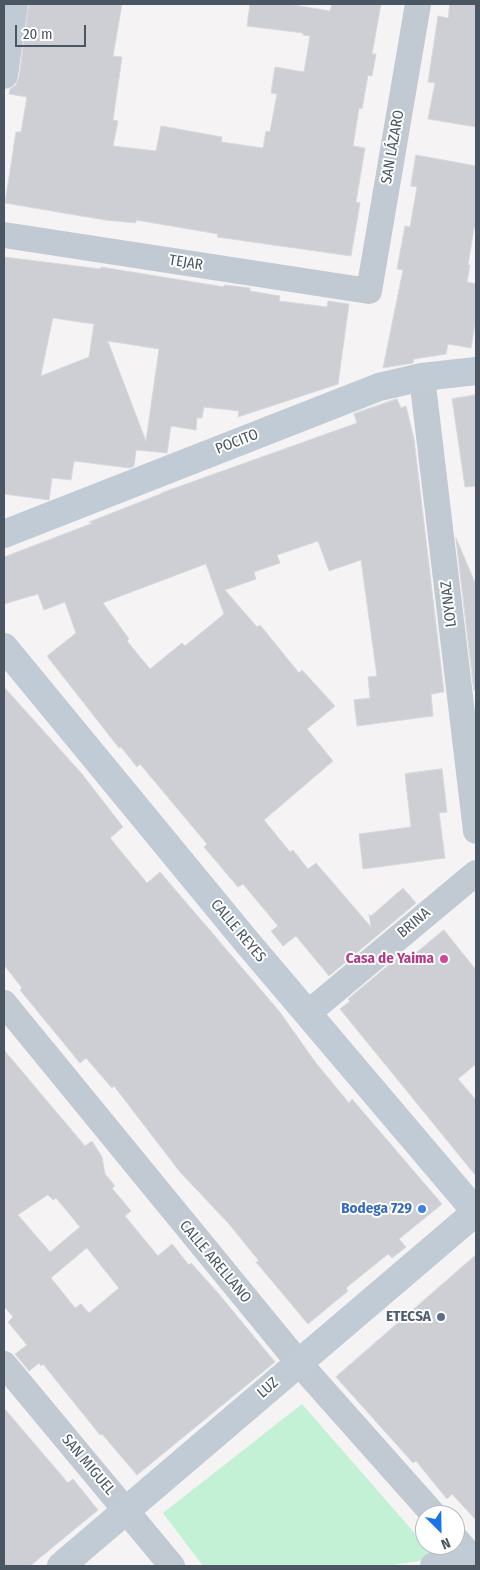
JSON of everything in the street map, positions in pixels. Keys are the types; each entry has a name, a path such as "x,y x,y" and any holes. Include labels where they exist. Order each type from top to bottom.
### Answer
{"street":[{"path":"4,75 14,4"},
{"name":"SAN LÁZARO","path":"369,291 418,4"},
{"name":"TEJAR","path":"4,235 369,291"},
{"name":"POCITO","path":"4,534 379,387 422,377 476,371"},
{"name":"LOYNAZ","path":"422,377 476,831"},
{"name":"CALLE REYES","path":"4,647 308,1014 476,1212"},
{"name":"BRINA","path":"308,1014 476,873"},
{"name":"CALLE ARELLANO","path":"4,1002 298,1362 425,1505"},
{"name":"LUZ","path":"61,1566 476,1212"},
{"name":"SAN MIGUEL","path":"4,1364 172,1566"},
{"path":"465,1549 475,1560"},
{"path":"434,1566 475,1560"}],"green space":[{"path":"302,1404 415,1534 415,1555 436,1555 439,1558 386,1566 203,1566 163,1513"}],"building":[{"path":"29,4 122,4 113,56 122,57 113,120 118,121 113,146 156,151 161,126 222,137 221,142 263,148 266,131 270,132 277,94 271,93 275,67 304,72 310,36 303,35 303,33 247,26 250,4 288,4 330,11 332,4 381,4 372,54 376,54 372,76 368,75 362,109 359,108 353,146 365,148 356,202 360,203 351,256 217,237 218,234 136,220 136,223 105,220 5,203 16,132 21,132 27,97 9,94 10,89 16,85 19,77"},
{"path":"450,4 476,4 476,127 428,119 435,83 428,82 438,16 448,18"},
{"path":"416,155 476,166 476,228 474,228 467,282 476,284 476,318 471,348 448,344 446,354 414,359 413,363 383,368 403,270 397,269 405,226 410,227 417,187 411,186"},
{"path":"4,257 101,269 101,267 224,287 224,285 250,288 250,291 280,296 279,301 327,307 328,301 349,304 338,384 238,417 239,411 204,407 202,418 197,418 196,430 171,426 167,453 136,450 134,466 130,468 74,461 71,480 52,478 49,500 4,494","holes":["53,318 94,324 89,357 41,376","108,341 159,349 146,441"]},
{"path":"476,395 476,486 465,487 452,399"},
{"path":"397,399 401,408 406,406 414,439 444,692 431,694 433,716 357,726 354,700 370,698 368,677 377,676 361,560 329,571 318,541 277,555 280,563 254,572 256,579 225,590 257,627 260,625 299,673 302,670 335,706 307,729 333,761 264,820 290,852 293,850 308,869 316,863 371,927 369,914 371,916 403,888 416,903 329,976 296,936 283,946 271,931 278,926 243,884 238,887 204,847 207,844 140,764 137,767 121,747 119,748 47,656 76,633 65,602 44,610 38,594 4,604 4,557 93,523 89,522 163,493 161,493 357,423 354,414","holes":["206,564 224,614 185,646 182,643 150,669 127,641 129,639 103,603"]},
{"path":"456,538 476,585 476,689 474,690"},
{"path":"4,687 82,774 123,827 110,838 147,883 160,872 279,1011 316,1063 349,1103 352,1099 442,1204 399,1239 406,1247 392,1258 388,1254 346,1288 348,1291 308,1324 256,1262 259,1261 229,1224 180,1172 114,1086 112,1088 86,1058 80,1063 20,990 22,988 4,965"},
{"path":"442,769 447,812 439,813 445,858 363,869 359,834 411,827 405,774"},
{"path":"444,930 476,970 476,1064 458,1079 476,1100 476,1176 340,1009 350,1001 348,999 402,954 407,960"},
{"path":"4,1050 85,1146 92,1141 102,1157 105,1174 115,1186 112,1188 131,1211 125,1216 158,1256 172,1244 189,1265 191,1263 218,1293 275,1362 137,1475 102,1434 100,1435 43,1364 41,1366 39,1363 29,1371 15,1354 27,1345 8,1322 13,1317 4,1306","holes":["48,1195 53,1200 56,1198 80,1227 50,1252 18,1215","87,1248 119,1288 89,1313 81,1304 75,1308 51,1278"]},
{"name":"ETECSA","path":"476,1255 476,1520 465,1508 465,1505 462,1505 452,1494 447,1499 416,1461 413,1463 336,1377"},
{"path":"4,1408 68,1483 73,1479 98,1510 30,1566 4,1566"}],"place":[{"name":"Casa de Yaima","path":"444,959"},
{"name":"Bodega 729","path":"422,1209"},
{"name":"ETECSA","path":"441,1317"}]}
